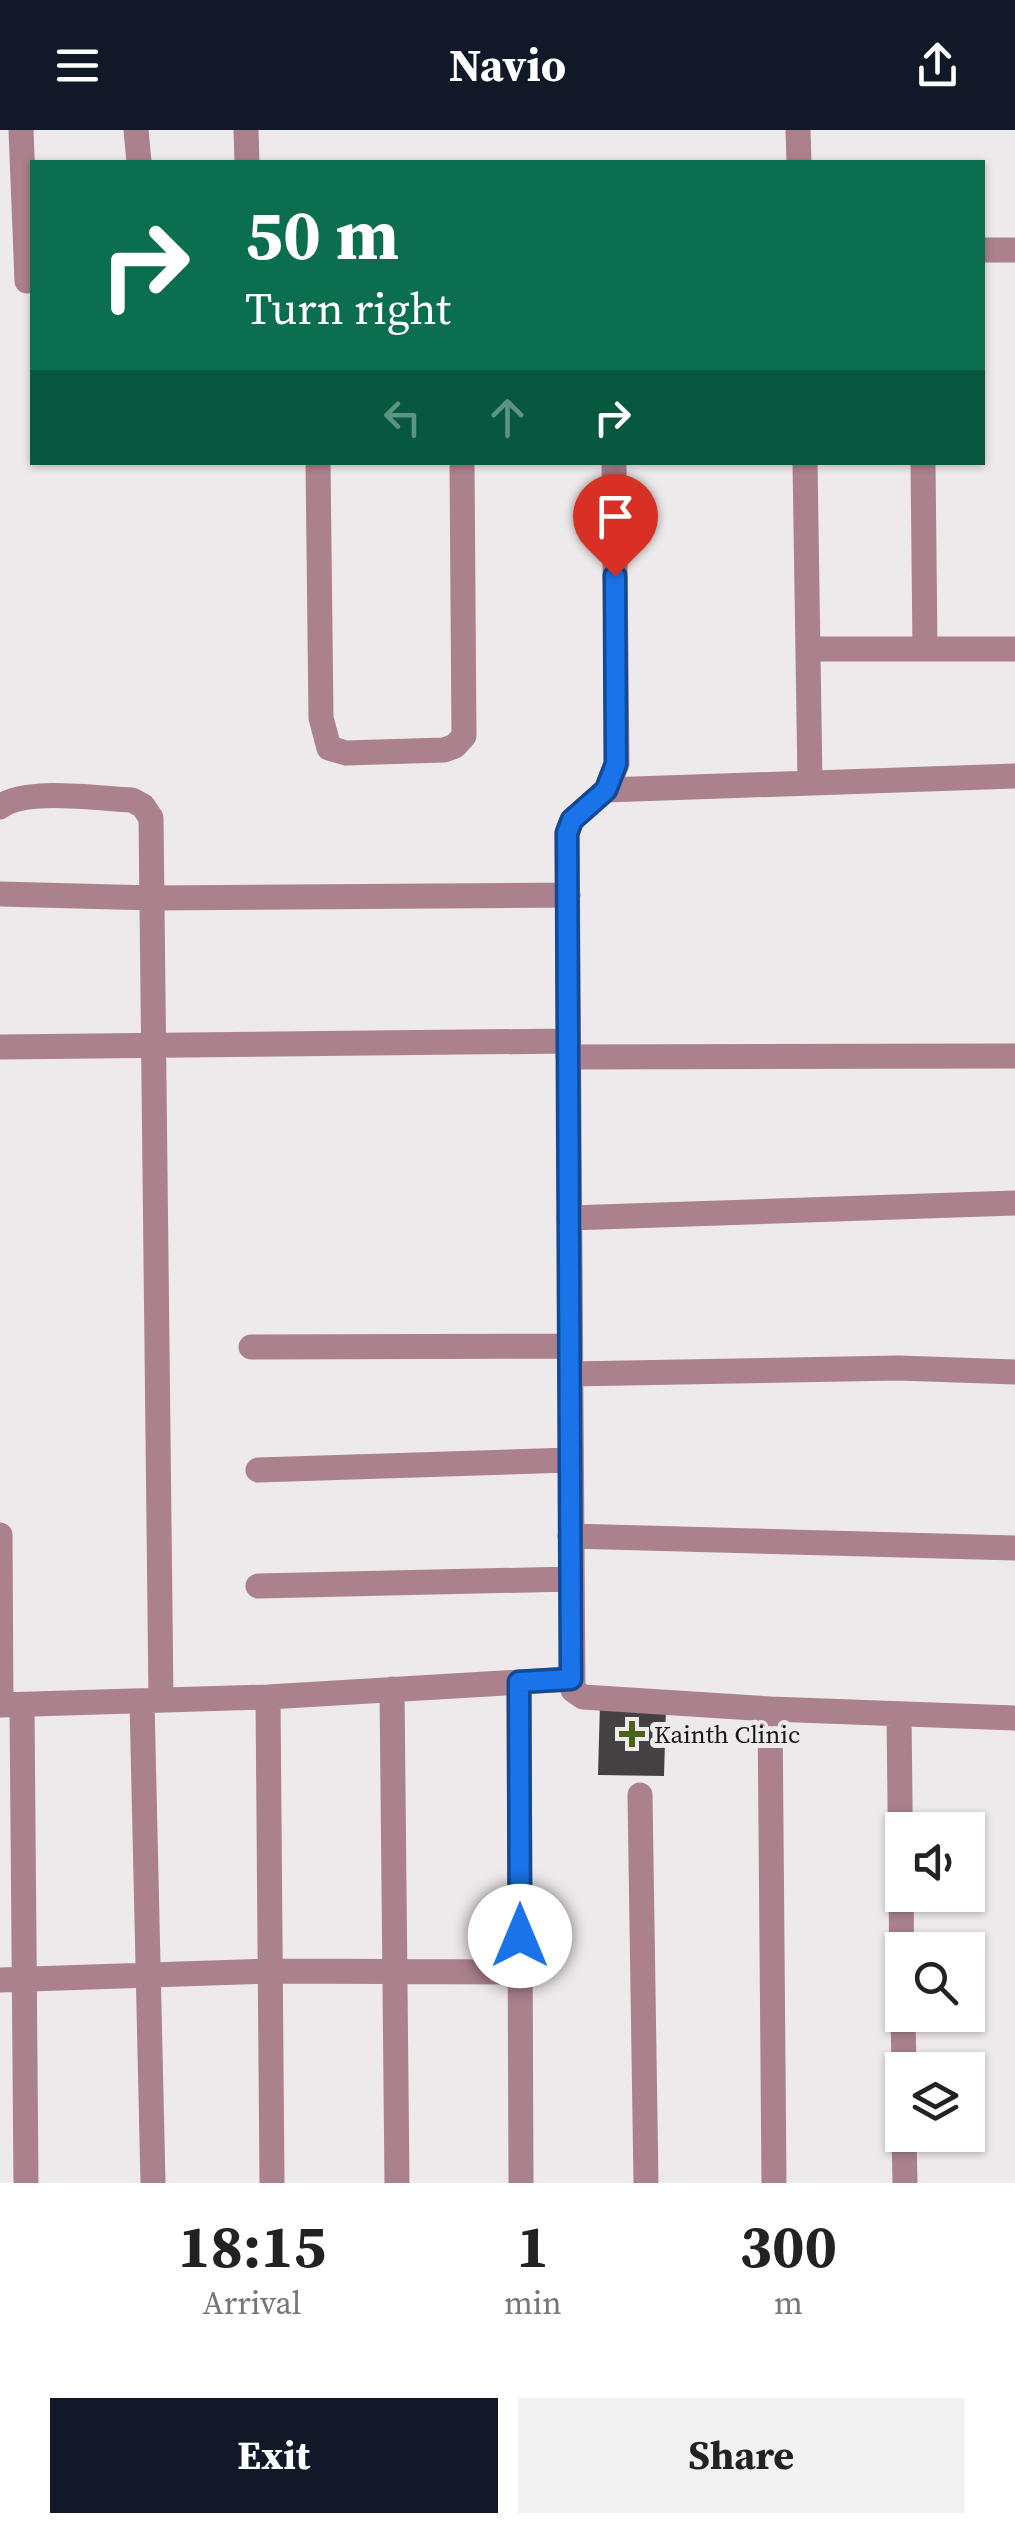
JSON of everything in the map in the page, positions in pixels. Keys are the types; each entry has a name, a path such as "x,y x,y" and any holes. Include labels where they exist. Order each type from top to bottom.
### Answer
{"street":[{"path":"0,281 30,281 21,130"},
{"path":"136,130 138,160"},
{"path":"246,130 247,160"},
{"path":"798,130 799,160"},
{"path":"985,250 1015,250"},
{"path":"318,465 321,718 330,748 346,753 444,750 455,746 464,736 462,465"},
{"path":"614,465 616,764 606,790 572,820 567,833 574,1690 583,1698 1015,1718"},
{"path":"805,465 810,783"},
{"path":"923,465 925,649"},
{"path":"808,649 1015,649"},
{"path":"606,790 1015,776"},
{"path":"0,806 9,799 34,796 132,800 143,806 151,818 154,898 147,1975 153,2183"},
{"path":"0,894 154,898 568,896"},
{"path":"0,1047 152,1044 1015,1056"},
{"path":"569,1218 1015,1203"},
{"path":"250,1348 570,1346"},
{"path":"570,1374 899,1368 1015,1372"},
{"path":"258,1470 570,1460"},
{"path":"0,1535 8,1705 11,1979 26,2183"},
{"path":"570,1536 1015,1548"},
{"path":"258,1586 571,1579"},
{"path":"8,1705 268,1696 571,1679"},
{"path":"519,1682 521,2183"},
{"path":"392,1689 398,2183"},
{"path":"268,1696 272,2183"},
{"path":"770,1709 774,2183"},
{"path":"900,1714 902,1932"},
{"path":"640,1794 646,2183"},
{"path":"11,1979 270,1971 520,1972"},
{"path":"904,2152 905,2183"}],"building":[{"path":"600,1704 666,1706 664,1776 598,1775"}],"place":[{"name":"Kainth Clinic","path":"632,1734"}],"route":[{"path":"520,1936 519,1682 571,1679 567,833 586,804 606,790 616,764 615,576"}]}
